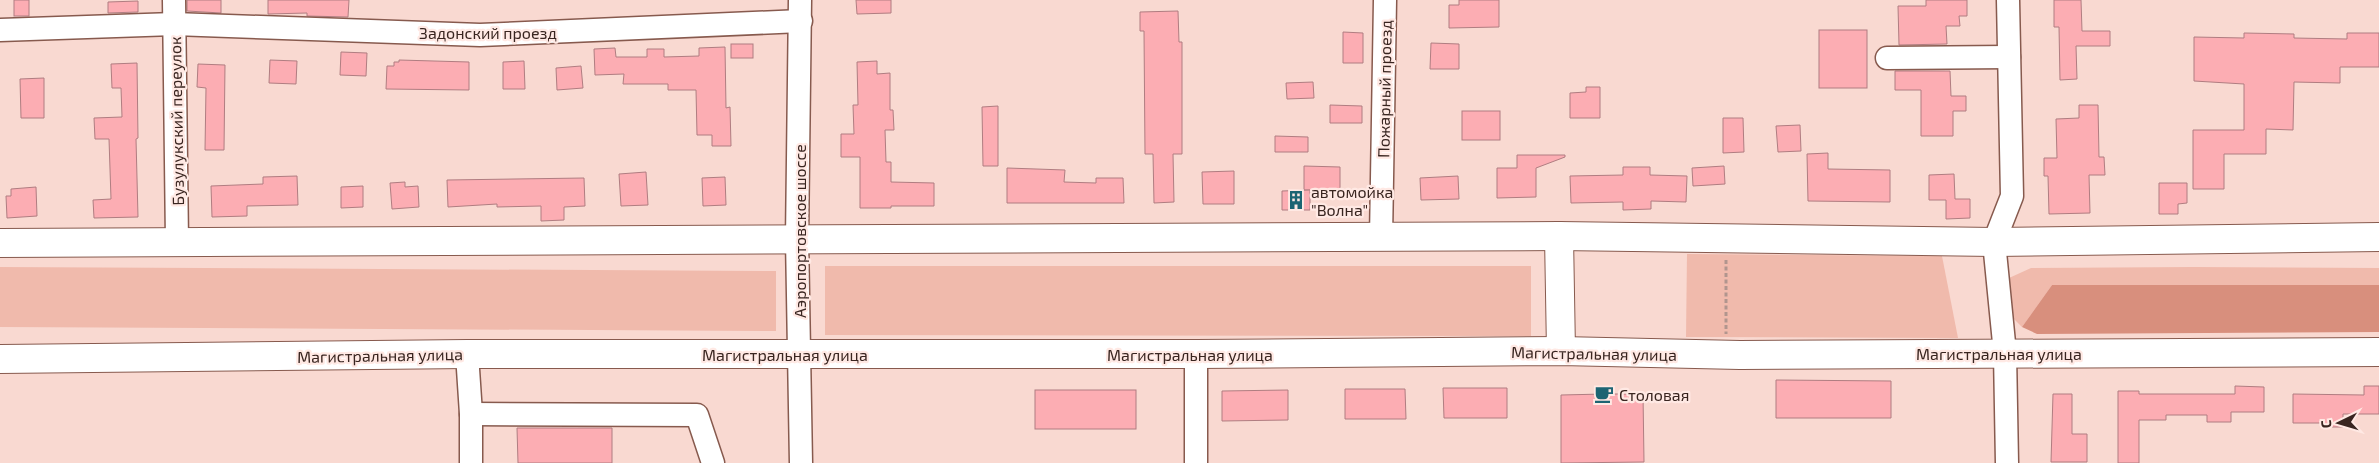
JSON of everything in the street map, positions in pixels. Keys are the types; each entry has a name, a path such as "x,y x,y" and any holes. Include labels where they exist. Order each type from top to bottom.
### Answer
{"main road":[{"path":"1559,236 1561,351"},
{"path":"0,243 1559,236 1994,242 2379,237"},
{"name":"Магистральная улица","path":"0,358 467,354 1196,354 1561,351 1726,355 2379,352"}],"street":[{"name":"Бузулукский переулок","path":"174,0 177,242"},
{"name":"Пожарный проезд","path":"1381,238 1385,0"},
{"path":"2007,463 2005,353 1994,242 2012,196 2008,0"},
{"name":"Задонский проезд","path":"0,30 174,24 480,35 800,10"},
{"name":"Аэропортовское шоссе","path":"800,10 797,239 800,463"},
{"path":"1887,58 2009,57"},
{"path":"467,354 471,414 471,463"},
{"path":"1196,354 1196,463"},
{"path":"471,414 697,415 712,463"}],"path":[{"path":"1726,238 1726,355"}],"shaded area":[{"path":"1687,254 1942,256 1958,338 1686,337"},
{"path":"825,266 1531,266 1531,336 825,335"},
{"path":"0,267 776,271 776,331 0,327"},
{"path":"2031,268 2379,268 2379,285 2052,285 2022,327 2010,315 2009,278"},
{"path":"2052,285 2379,285 2379,332 2037,334 2022,327"}],"building":[{"path":"14,0 29,0 29,16 14,16"},
{"path":"187,0 221,0 221,13 187,11"},
{"path":"268,0 349,0 348,17 307,16 307,13 268,14"},
{"path":"856,0 891,0 891,13 857,14"},
{"path":"1459,0 1499,0 1499,27 1449,28 1449,5 1459,5"},
{"path":"1926,0 1967,0 1967,16 1959,16 1960,26 1946,26 1947,44 1899,45 1898,6 1926,6"},
{"path":"2054,0 2081,0 2082,31 2110,31 2110,46 2076,46 2077,79 2060,80 2059,27 2054,27"},
{"path":"138,1 138,12 108,13 108,2"},
{"path":"1178,11 1179,42 1182,42 1182,154 1173,154 1174,202 1154,203 1153,154 1145,154 1144,31 1140,31 1140,12"},
{"path":"1819,30 1867,30 1867,88 1819,88"},
{"path":"1343,32 1363,33 1363,63 1343,63"},
{"path":"2244,33 2294,34 2294,38 2347,39 2347,33 2379,33 2379,67 2340,67 2340,83 2294,82 2293,130 2266,129 2266,154 2224,154 2224,189 2193,189 2193,130 2244,130 2244,84 2194,81 2194,37 2244,38"},
{"path":"1431,43 1459,44 1459,69 1430,69"},
{"path":"731,44 753,44 753,58 731,58"},
{"path":"725,47 726,108 730,107 731,146 712,146 712,135 697,135 696,90 668,90 668,84 623,84 624,74 595,75 594,49 615,48 616,57 647,57 647,49 664,49 664,57 699,56 699,48"},
{"path":"341,52 367,53 366,76 340,75"},
{"path":"270,60 297,61 296,84 269,83"},
{"path":"399,60 469,62 469,90 386,89 387,66 394,66 394,62 399,62"},
{"path":"524,61 525,89 503,89 503,62"},
{"path":"877,61 877,74 890,73 890,110 893,110 894,130 885,130 886,162 891,162 891,182 934,183 934,206 860,208 860,157 841,157 841,134 854,134 853,105 858,105 857,62"},
{"path":"137,63 138,217 94,218 93,200 111,199 109,139 95,139 94,118 122,117 121,88 112,88 111,64"},
{"path":"198,64 225,65 224,150 205,150 206,88 197,87"},
{"path":"581,66 583,88 557,90 556,68"},
{"path":"1895,71 1950,71 1951,96 1966,96 1966,111 1953,111 1953,136 1921,136 1921,90 1895,90"},
{"path":"44,78 44,118 21,118 20,79"},
{"path":"1313,82 1314,98 1287,99 1286,83"},
{"path":"1586,87 1600,87 1600,118 1570,118 1570,93 1586,92"},
{"path":"1330,105 1362,106 1362,123 1330,123"},
{"path":"2079,105 2098,105 2099,157 2104,157 2105,175 2089,175 2090,213 2049,214 2048,176 2044,176 2044,158 2057,158 2056,119 2079,118"},
{"path":"998,106 998,166 983,166 982,107"},
{"path":"1462,111 1500,111 1500,140 1462,140"},
{"path":"1723,118 1743,118 1744,152 1723,153"},
{"path":"1800,125 1801,151 1778,152 1776,126"},
{"path":"1275,136 1308,137 1308,152 1275,152"},
{"path":"1828,153 1828,169 1890,170 1890,202 1808,201 1807,154"},
{"path":"1517,155 1565,155 1565,157 1536,168 1536,197 1497,198 1497,168 1517,168"},
{"path":"1304,166 1340,167 1340,191 1304,190"},
{"path":"1724,166 1725,184 1693,186 1692,168"},
{"path":"1623,167 1650,167 1650,175 1687,176 1686,202 1651,201 1651,209 1623,210 1623,202 1571,203 1570,176 1623,175"},
{"path":"1007,168 1065,170 1064,182 1096,183 1096,178 1123,178 1124,203 1007,203"},
{"path":"1234,171 1234,204 1203,204 1202,172"},
{"path":"646,172 648,205 621,206 619,174"},
{"path":"1954,174 1955,199 1970,199 1970,218 1946,219 1946,200 1929,200 1929,175"},
{"path":"297,176 298,205 247,206 247,216 212,217 211,186 263,184 263,177"},
{"path":"1458,176 1459,199 1421,200 1420,178"},
{"path":"725,177 726,205 703,206 702,178"},
{"path":"584,178 585,206 564,207 564,220 541,221 541,206 497,207 497,204 448,207 447,180"},
{"path":"405,182 405,187 418,186 419,207 392,209 390,183"},
{"path":"2159,183 2187,183 2187,203 2178,204 2178,214 2159,214"},
{"path":"363,186 363,207 341,208 341,187"},
{"path":"36,187 37,216 7,218 6,196 11,196 11,189"},
{"name":"автомойка \"Волна\"","path":"1310,190 1310,210 1282,210 1282,191"},
{"path":"1776,380 1891,381 1891,418 1776,418"},
{"path":"2235,386 2264,387 2264,412 2231,412 2231,422 2207,422 2207,415 2166,415 2166,420 2139,420 2139,463 2118,463 2118,391 2139,391 2139,394 2235,394"},
{"path":"2364,386 2379,386 2379,414 2343,414 2343,427 2321,427 2321,423 2293,423 2293,394 2364,395"},
{"path":"1443,388 1507,388 1507,418 1444,418"},
{"path":"1345,389 1405,389 1406,419 1345,419"},
{"path":"1035,390 1136,390 1136,429 1035,429"},
{"path":"1288,390 1288,420 1222,421 1222,391"},
{"path":"1643,394 1644,462 1561,463 1561,395"},
{"path":"2053,394 2072,394 2072,434 2087,434 2087,462 2051,462"},
{"path":"517,428 612,428 612,463 518,463"}],"place":[{"name":"автомойка \"Волна\"","path":"1296,200"},
{"name":"Столовая","path":"1604,394"}]}
